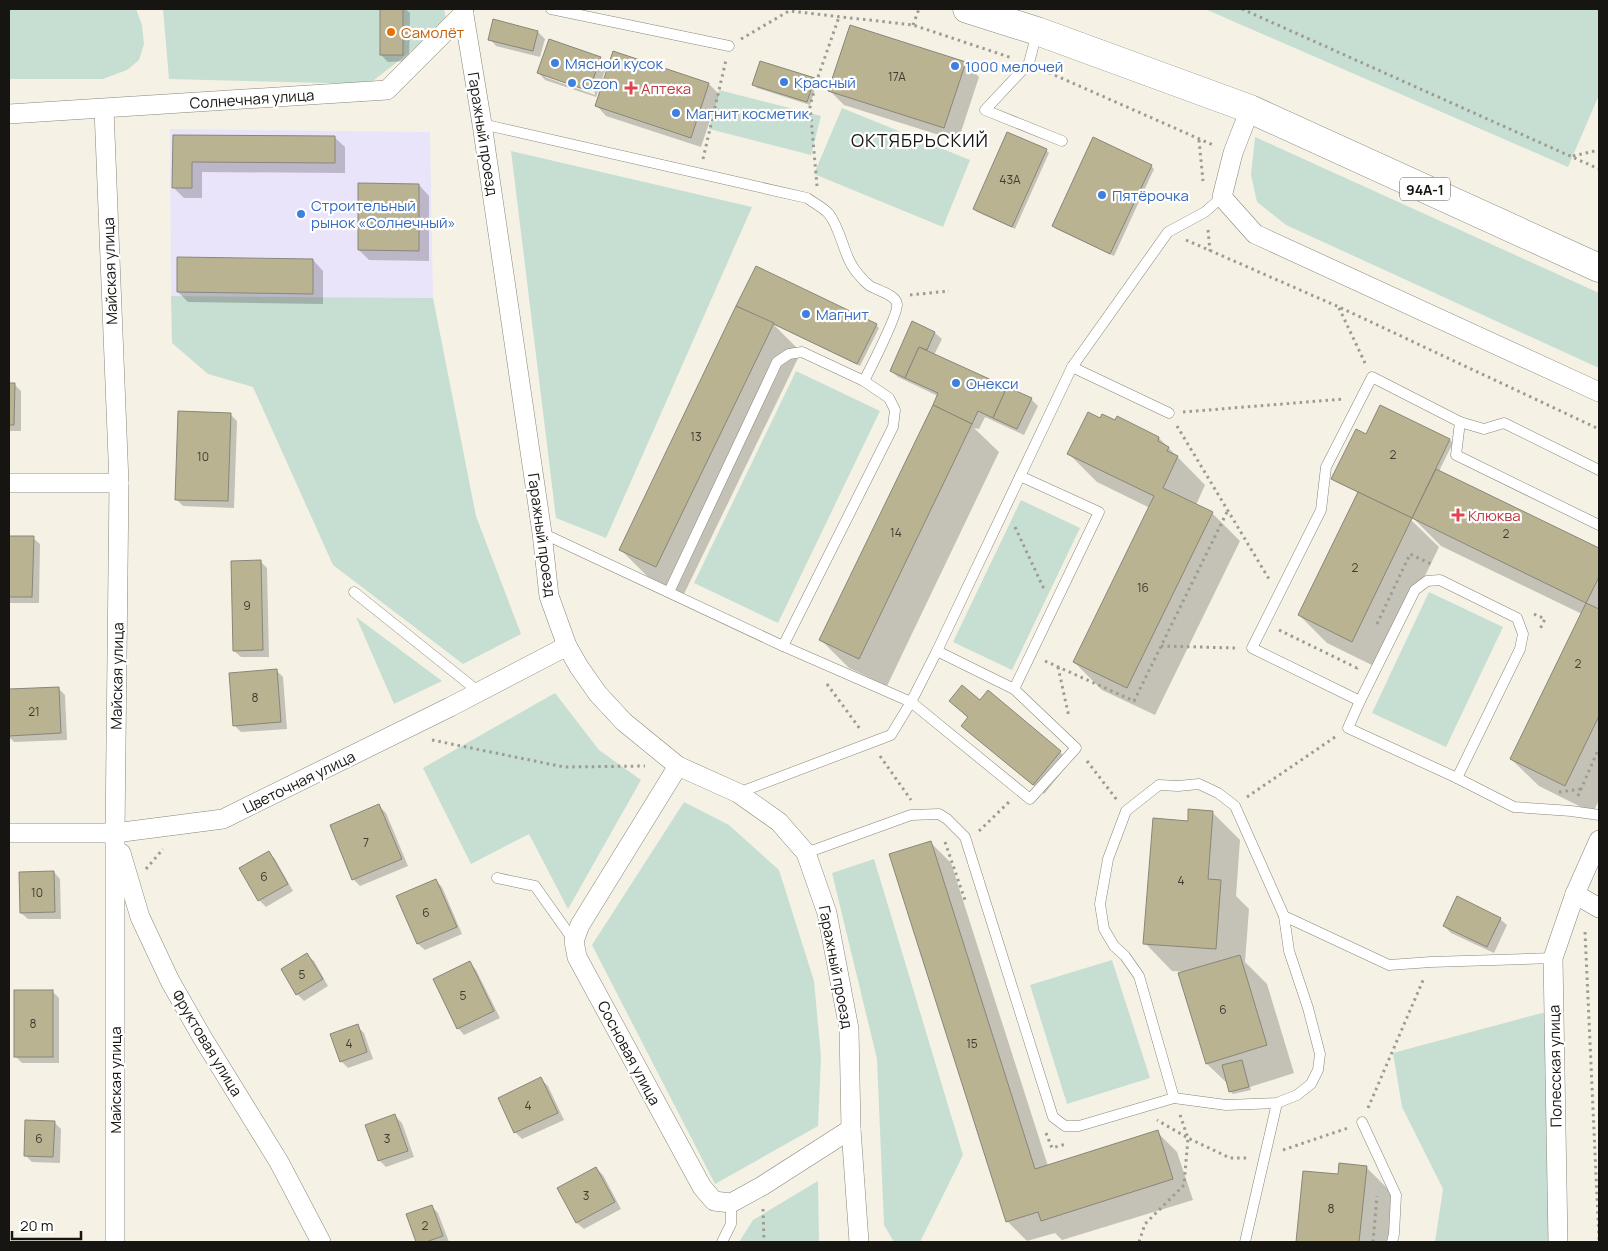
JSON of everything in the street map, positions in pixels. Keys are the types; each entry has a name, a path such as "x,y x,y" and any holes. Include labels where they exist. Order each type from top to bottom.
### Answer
{"main road":[{"name":"94А-1","path":"967,9 1037,31 1250,109 1599,268"}],"street":[{"name":"Солнечная улица","path":"9,114 387,90 464,11"},
{"name":"Гаражный проезд","path":"464,11 542,533 549,596 567,646 579,667 598,694 624,722 678,766 738,793 779,822 806,853 827,913 849,1029 851,1129 859,1242"},
{"name":"Майская улица","path":"104,109 119,483 115,833 115,1242"},
{"path":"1250,109 1233,152 1222,197 1255,234 1599,392"},
{"path":"9,483 119,483"},
{"name":"Цветочная улица","path":"9,833 115,833 223,819 480,692 567,646"},
{"path":"574,940 580,925 678,766"},
{"name":"Фруктовая улица","path":"115,833 140,917 170,981 279,1162 321,1242"},
{"name":"Полесская улица","path":"1558,1242 1553,958 1586,901 1599,840"},
{"name":"Сосновая улица","path":"574,940 577,957 702,1187 714,1201 731,1203"},
{"path":"731,1203 762,1186 851,1129"}],"lane":[{"path":"551,9 729,46"},
{"path":"1037,31 1029,63 985,110 1062,141"},
{"path":"482,124 807,198 819,206 828,213 839,232 844,251 852,268 868,285 892,297 898,306 864,381"},
{"path":"738,793 890,735 911,702 937,651 1072,367 1168,232 1205,212 1222,197"},
{"path":"669,592 778,362 789,354 802,352 864,381 889,398 896,410 893,427 783,646"},
{"path":"1072,367 1169,413"},
{"path":"1360,700 1252,648 1321,510 1326,467 1372,377 1460,422 1484,429 1504,423 1599,470"},
{"path":"1460,422 1456,455 1599,525"},
{"path":"1014,689 1099,512 1020,476"},
{"path":"542,533 783,646 911,702 1030,799 1076,748 1014,689 937,651"},
{"path":"1457,778 1520,649 1523,634 1517,618 1440,580 1427,581 1415,590 1348,728 1457,778 1514,807 1599,815"},
{"path":"354,592 480,692"},
{"path":"806,853 910,815 939,814 948,819 965,837 1053,1117 1065,1126 1079,1126 1174,1098 1226,1105 1277,1103 1297,1095 1311,1084 1318,1070 1320,1054 1308,1008 1289,951 1284,916 1234,806 1218,793 1199,784 1159,786 1126,811 1108,859 1100,904 1104,929 1114,946 1126,956 1139,976 1174,1098"},
{"path":"497,878 536,886 574,940"},
{"path":"1284,916 1389,964 1553,958"},
{"path":"1245,1242 1277,1103"},
{"path":"1362,1122 1396,1195 1392,1242"},
{"path":"722,1242 731,1224 731,1203"}],"path":[{"path":"913,25 918,9"},
{"path":"1242,9 1599,169"},
{"path":"700,174 729,46 789,11 913,25 1029,63 1199,140 1233,152"},
{"path":"819,206 810,106 839,17"},
{"path":"1572,156 1599,150"},
{"path":"1168,232 1339,307 1599,429"},
{"path":"892,297 949,291"},
{"path":"1339,307 1372,377"},
{"path":"1361,398 1169,413 1279,594 1279,631 1357,668 1361,659"},
{"path":"1005,507 1053,608"},
{"path":"1038,640 1043,660 1134,701 1228,510"},
{"path":"1373,633 1410,554 1437,567"},
{"path":"1527,610 1545,619 1536,637"},
{"path":"1162,646 1252,648"},
{"path":"806,656 870,742 920,814"},
{"path":"1234,806 1348,728"},
{"path":"398,733 564,767 678,766"},
{"path":"1571,811 1599,748"},
{"path":"1555,792 1581,788"},
{"path":"967,843 1020,791"},
{"path":"1586,901 1599,1241"},
{"path":"1138,1108 1188,1138 1230,1158 1264,1157 1362,1122 1431,962"},
{"path":"1139,1242 1145,1224 1184,1185 1188,1138 1174,1098"},
{"path":"762,1186 764,1242"},
{"path":"1373,1242 1378,1189"}],"shaded area":[{"name":"Строительный рынок «Солнечный»","path":"170,129 430,132 433,298 171,296"}],"green space":[{"path":"9,9 136,9 142,25 144,44 139,60 127,70 103,79 9,79"},
{"path":"163,9 444,9 447,23 369,84 169,79"},
{"path":"1205,9 1599,9 1599,95 1568,167"},
{"path":"719,90 821,116 811,155 709,129"},
{"path":"842,108 970,160 943,227 814,174"},
{"path":"1255,137 1599,293 1599,368 1286,225 1257,202 1251,175"},
{"path":"511,151 752,207 606,538 556,518"},
{"path":"171,296 433,298 476,516 521,634 463,664 333,565 253,387 208,374 172,343"},
{"path":"796,371 880,411 778,623 694,583"},
{"path":"1021,500 1080,528 1012,670 953,642"},
{"path":"1429,592 1503,627 1446,747 1372,713"},
{"path":"356,617 442,681 394,704"},
{"path":"555,693 599,750 641,780 568,909 529,834 471,864 423,768"},
{"path":"684,802 729,825 779,870 814,981 821,1057 818,1126 715,1184 592,945"},
{"path":"874,859 963,1155 920,1242 894,1242 884,1225 877,1059 832,873"},
{"path":"1112,960 1150,1078 1067,1104 1030,985"},
{"path":"1553,1010 1553,1242 1435,1242 1443,1189 1402,1107 1393,1053"},
{"path":"818,1181 819,1242 739,1242 753,1220"}],"building":[{"name":"Самолёт","path":"380,9 403,9 403,55 380,55"},
{"path":"493,19 538,31 533,51 488,40"},
{"path":"850,25 966,62 944,128 828,91"},
{"path":"549,39 601,57 589,91 537,73"},
{"path":"613,51 709,83 691,138 595,106"},
{"name":"Красный","path":"760,61 815,78 807,102 752,85"},
{"path":"1007,132 1047,149 1012,227 973,209"},
{"path":"173,135 335,136 335,163 192,162 192,188 172,188"},
{"name":"Пятёрочка","path":"1093,137 1152,165 1110,254 1052,226"},
{"path":"358,183 419,184 419,251 358,250"},
{"path":"177,257 313,259 313,294 177,292"},
{"name":"Магнит","path":"756,266 877,324 857,364 736,306"},
{"path":"736,306 774,323 656,567 619,550"},
{"path":"912,321 935,332 927,350 919,347 905,378 890,371"},
{"name":"Онекси","path":"919,347 1007,387 993,418 978,411 972,424 933,405 938,393 905,378"},
{"path":"9,383 15,383 14,425 9,425"},
{"path":"1007,387 1032,398 1017,429 993,418"},
{"path":"933,405 972,424 859,659 819,640"},
{"path":"1380,405 1450,439 1412,518 1331,479 1356,429 1366,434"},
{"path":"178,411 231,413 228,501 175,500"},
{"path":"1088,412 1100,418 1102,414 1115,420 1117,416 1159,437 1158,441 1169,447 1167,451 1178,456 1163,488 1213,512 1127,688 1073,662 1154,496 1067,454"},
{"path":"1436,469 1599,548 1599,577 1586,603 1412,518"},
{"path":"1358,492 1412,518 1352,642 1298,615"},
{"path":"9,536 34,536 32,597 9,597"},
{"path":"261,560 263,650 233,651 231,561"},
{"path":"1586,603 1599,609 1599,716 1565,786 1510,759"},
{"path":"277,669 281,722 233,726 229,673"},
{"path":"962,685 980,700 988,690 1061,751 1033,785 961,726 968,717 949,701"},
{"path":"59,687 61,733 9,736 9,689"},
{"path":"379,804 402,859 352,880 330,825"},
{"path":"1188,809 1213,811 1208,879 1221,880 1216,949 1143,944 1153,818 1188,821"},
{"path":"931,841 1035,1169 1158,1130 1173,1179 1041,1221 1038,1212 1006,1222 889,854"},
{"path":"269,851 288,884 258,901 239,868"},
{"path":"54,871 55,912 20,913 19,872"},
{"path":"436,879 457,927 417,944 396,896"},
{"path":"1457,896 1501,918 1487,947 1443,926"},
{"path":"307,953 323,979 296,995 281,969"},
{"path":"1240,955 1267,1045 1206,1064 1178,973"},
{"path":"470,961 494,1011 457,1029 433,979"},
{"path":"14,990 53,990 53,1057 14,1057"},
{"path":"358,1024 367,1052 340,1062 330,1034"},
{"path":"1242,1060 1249,1087 1229,1092 1222,1065"},
{"path":"541,1077 558,1113 514,1133 498,1098"},
{"path":"395,1114 408,1151 378,1161 365,1125"},
{"path":"25,1120 55,1121 53,1157 24,1156"},
{"path":"1339,1163 1367,1166 1359,1242 1296,1242 1303,1171 1338,1174"},
{"path":"596,1167 615,1202 576,1223 557,1188"},
{"path":"432,1205 443,1236 426,1242 416,1242 406,1214"}],"place":[{"name":"Самолёт","path":"391,32"},
{"name":"Мясной кусок","path":"555,63"},
{"name":"1000 мелочей","path":"955,66"},
{"name":"Красный","path":"784,82"},
{"name":"Ozon","path":"572,83"},
{"name":"Аптека","path":"631,88"},
{"name":"Магнит косметик","path":"676,113"},
{"name":"Пятёрочка","path":"1102,195"},
{"name":"Строительный рынок «Солнечный»","path":"301,214"},
{"name":"Магнит","path":"806,314"},
{"name":"Онекси","path":"956,383"},
{"name":"Клюква","path":"1458,515"}],"district":[{"name":"ОКТЯБРЬСКИЙ","path":"920,140"}]}
